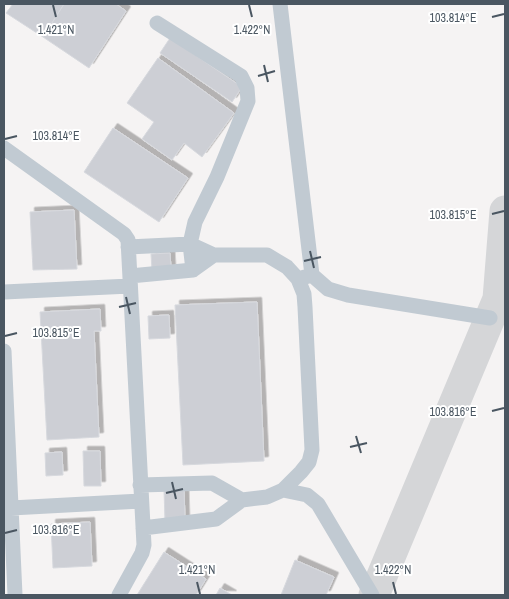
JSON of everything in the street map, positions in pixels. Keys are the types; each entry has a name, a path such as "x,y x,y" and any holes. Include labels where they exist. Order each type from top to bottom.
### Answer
{"lane":[{"path":"143,528 216,519 242,500 267,497 283,490 309,462 312,450 304,294 305,277 280,4"},
{"path":"157,23 242,76 247,88 248,101 217,176 195,222 190,244 193,270"},
{"path":"4,148 124,234 128,240 144,545 142,553 119,595"},
{"path":"128,246 190,244 214,255 267,255 328,289 348,295 490,318"},
{"path":"4,292 130,281 193,270 214,255"},
{"path":"4,351 15,595"},
{"path":"140,485 212,483 242,500"},
{"path":"283,490 307,495 318,504 372,595"},
{"path":"11,508 141,501"}],"building":[{"path":"13,4 64,4 43,37 6,13"},
{"path":"64,4 116,4 126,11 89,68 43,37"},
{"path":"170,38 242,87 232,102 160,53"},
{"path":"158,58 234,113 202,157 184,143 172,160 142,139 154,122 127,103"},
{"path":"113,128 188,178 159,222 84,172"},
{"path":"74,210 77,269 33,270 30,212"},
{"path":"170,253 171,269 152,270 151,254"},
{"path":"257,302 264,461 183,465 175,305"},
{"path":"100,309 101,331 94,331 99,437 47,440 40,312"},
{"path":"169,315 170,338 149,339 148,316"},
{"path":"83,451 100,451 101,486 84,486"},
{"path":"62,452 63,475 46,476 45,453"},
{"path":"184,489 185,521 165,522 164,490"},
{"path":"90,522 92,566 53,568 51,524"},
{"path":"164,552 206,579 196,595 137,595"},
{"path":"295,560 334,577 326,595 281,595"},
{"path":"220,588 232,595 216,595"}],"taxiway":[{"path":"374,595 498,299 505,211"}]}
